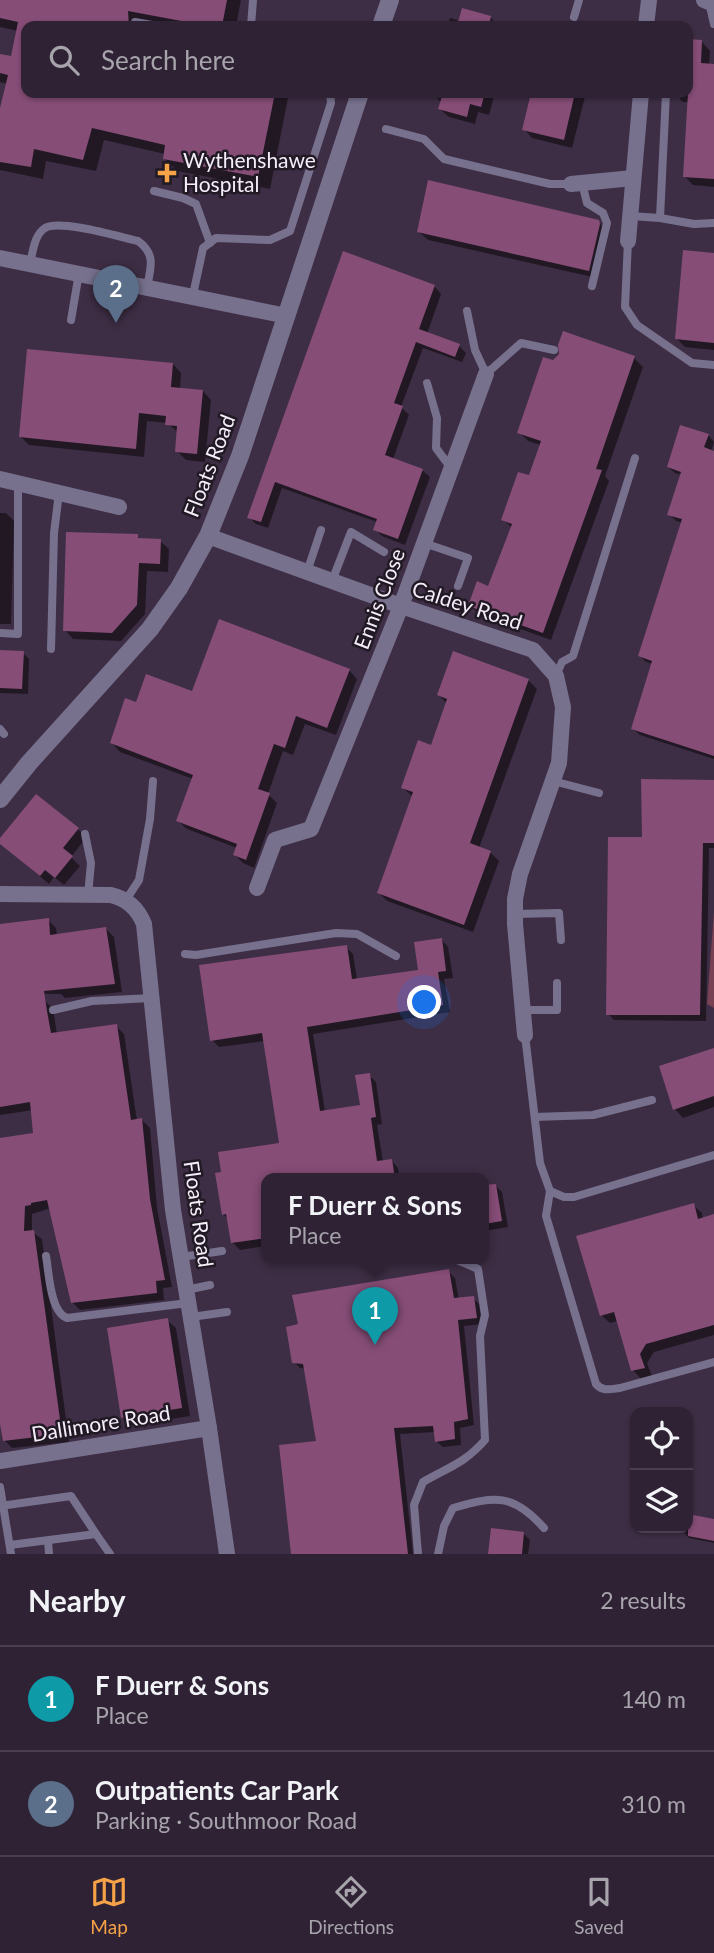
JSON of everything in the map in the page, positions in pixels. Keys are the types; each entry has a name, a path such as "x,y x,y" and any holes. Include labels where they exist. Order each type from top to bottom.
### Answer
{"street":[{"path":"383,21 390,0"},
{"path":"647,21 649,0"},
{"name":"Floats Road","path":"0,799 150,629 179,588 208,536 240,456 358,98"},
{"path":"628,241 640,98"},
{"path":"577,184 633,178"},
{"path":"0,258 287,316"},
{"name":"Ennis Close","path":"257,888 275,840 312,829 401,606 486,374"},
{"path":"0,479 119,508"},
{"name":"Caldey Road","path":"208,536 401,606 533,650 556,676"},
{"path":"525,1035 515,899 520,874 559,763 563,707 556,676"},
{"path":"0,894 118,898"},
{"name":"Floats Road","path":"118,898 138,911 144,924 173,1210 227,1554"},
{"name":"Dallimore Road","path":"0,1461 209,1428"}],"lane":[{"path":"251,21 253,0"},
{"path":"574,17 579,0"},
{"path":"707,1 714,24"},
{"path":"193,295 203,248 216,238 270,240 290,231 330,98"},
{"path":"660,218 666,98"},
{"path":"386,129 424,139 444,159 550,184 577,184 587,203 603,213 607,222 592,286"},
{"path":"154,191 196,204 210,243"},
{"path":"630,216 714,223"},
{"path":"30,263 36,238 43,229 65,226 138,241 148,248 151,256 147,287"},
{"path":"628,241 624,299 630,317 637,325 692,363 714,365"},
{"path":"71,320 79,273"},
{"path":"467,311 475,350 486,374"},
{"name":"Ennis Close","path":"486,374 521,343 554,350"},
{"path":"427,383 437,418 436,448 451,468"},
{"path":"556,676 562,662 573,656 635,458"},
{"path":"0,633 18,634 18,483"},
{"path":"51,649 54,533 59,493"},
{"path":"307,572 321,530"},
{"path":"331,581 351,533 384,552"},
{"path":"424,543 468,558 458,586"},
{"path":"118,898 139,880 150,819 153,781"},
{"path":"553,781 599,793"},
{"path":"85,834 91,863 88,895"},
{"path":"515,915 559,913 561,940"},
{"path":"186,954 196,955 336,933 357,934 396,956"},
{"path":"523,1010 558,1010 557,983"},
{"path":"53,1010 92,1001 152,998"},
{"path":"525,1035 540,1163 550,1191 546,1216 592,1370 600,1388 620,1388 714,1362"},
{"path":"535,1117 593,1115 652,1100"},
{"path":"550,1191 564,1197 574,1197 714,1155"},
{"path":"181,1257 222,1251"},
{"path":"47,1256 56,1309 62,1317 188,1303 227,1312"},
{"path":"418,1554 414,1505 423,1482 460,1464 485,1440 480,1336 485,1314 478,1269 466,1264"},
{"path":"188,1303 210,1285"},
{"path":"0,1487 10,1550 96,1534"},
{"path":"2,1505 71,1496 110,1554"},
{"path":"438,1554 444,1526 453,1508 473,1502 503,1500 517,1503 529,1511 544,1528"},
{"path":"48,1541 50,1554"}],"shaded area":[{"path":"714,911 714,1008 707,1004"}],"building":[{"path":"0,0 227,0 223,21 181,21 128,11 129,21 21,21 21,98 274,98 258,177 163,159 165,145 92,128 83,160 34,149 31,167 0,162 0,108 8,75 0,73 0,54 11,56 18,22 0,18"},
{"path":"462,8 491,16 490,21 458,21"},
{"path":"693,39 702,40 701,63 714,64 714,179 683,177 688,98 693,98"},
{"path":"441,98 484,98 481,107 470,104 467,117 438,109"},
{"path":"530,98 574,98 564,140 522,130"},
{"path":"428,180 599,220 589,271 417,232"},
{"path":"683,250 714,253 714,343 675,339"},
{"path":"343,251 435,285 419,329 460,344 455,357 416,342 394,403 403,406 385,455 423,469 398,539 373,530 377,519 275,482 261,522 247,518"},
{"path":"563,331 635,356 596,469 602,470 543,633 468,606 477,581 488,586 512,524 501,520 518,472 529,475 541,441 517,433 543,357 553,360 559,354 558,345"},
{"path":"27,349 173,363 171,387 203,390 197,454 175,452 177,426 165,425 166,416 139,413 136,449 19,437"},
{"path":"680,425 709,434 704,447 714,451 714,756 631,729 652,661 638,656 682,519 667,515 681,472 667,467"},
{"path":"66,532 138,534 138,538 161,539 160,564 139,563 137,605 112,633 63,631"},
{"path":"219,619 350,669 327,728 296,716 285,748 274,744 258,789 270,793 246,860 233,855 237,844 176,821 193,775 110,743 125,698 136,702 146,674 192,691"},
{"path":"0,650 24,651 22,689 0,688"},
{"path":"453,651 529,679 470,843 491,851 464,925 377,893 413,792 401,788 418,740 431,745 447,699 437,695"},
{"path":"641,779 714,780 714,843 703,843 700,1015 606,1015 608,837 642,837"},
{"path":"36,794 79,828 63,848 73,856 55,878 45,870 40,876 0,844 0,838"},
{"path":"49,918 50,935 106,927 115,984 44,991 47,1011 51,1033 117,1024 131,1120 142,1118 150,1199 165,1280 156,1281 157,1293 71,1303 47,1200 25,1206 24,1231 34,1230 62,1434 3,1441 0,1424 0,1138 33,1133 30,1102 0,1107 0,924"},
{"path":"442,938 446,971 438,972 443,1005 307,1027 320,1111 360,1105 355,1075 370,1073 376,1117 371,1118 377,1161 392,1159 394,1173 261,1173 261,1239 231,1243 226,1214 222,1215 215,1173 221,1172 218,1152 279,1143 262,1033 210,1041 199,965 347,945 352,979 418,970 414,942"},
{"path":"714,1048 714,1096 673,1110 659,1066"},
{"path":"496,1184 502,1221 489,1223 489,1185"},
{"path":"694,1203 698,1219 714,1214 714,1325 646,1344 640,1354 645,1368 631,1371 614,1312 600,1316 576,1236"},
{"path":"449,1269 454,1298 474,1296 477,1318 458,1320 468,1419 454,1422 455,1439 435,1442 433,1426 394,1428 408,1554 291,1554 279,1445 316,1441 303,1364 292,1363 286,1327 298,1324 292,1295"},
{"path":"168,1318 182,1408 121,1418 107,1328"},
{"path":"693,1515 714,1519 714,1541 688,1536 688,1533 693,1533"},
{"path":"491,1528 524,1532 522,1554 488,1554"}],"place":[{"name":"Wythenshawe Hospital","path":"167,173"},
{"name":"Outpatients Car Park","path":"116,323"},
{"name":"F Duerr & Sons","path":"375,1345"}]}
